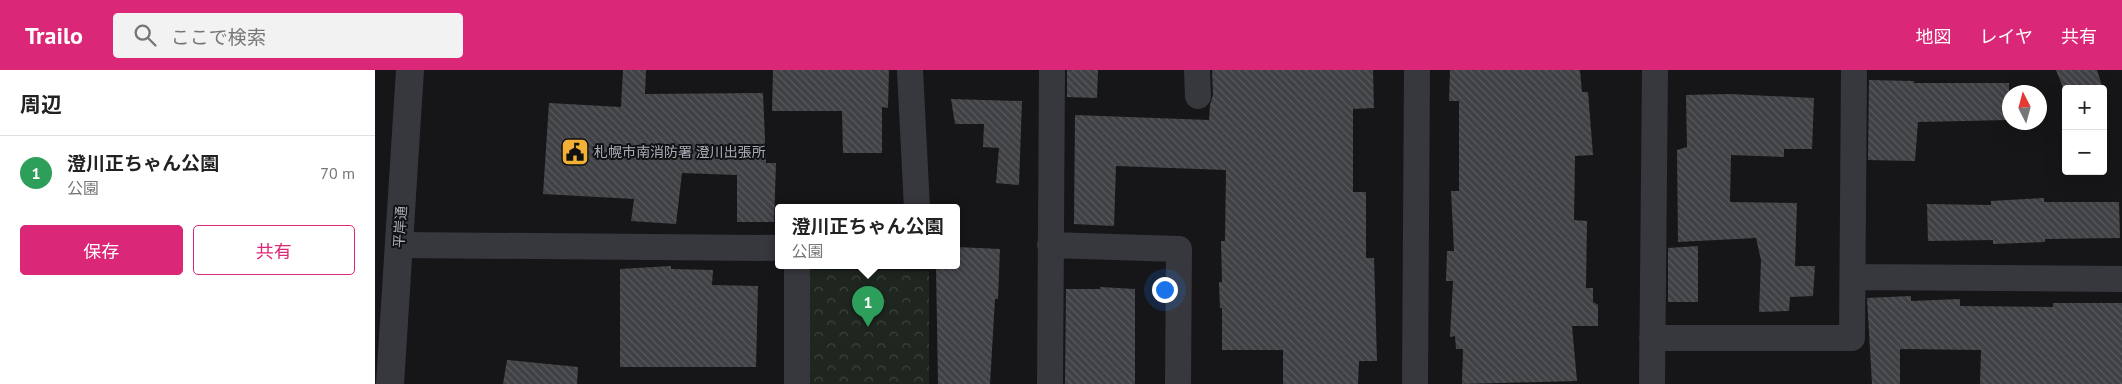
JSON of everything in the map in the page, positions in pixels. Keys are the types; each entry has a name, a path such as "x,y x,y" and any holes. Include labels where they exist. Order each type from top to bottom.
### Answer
{"street":[{"name":"平岸通","path":"390,384 410,70"},
{"path":"910,70 917,204"},
{"path":"1051,70 1051,384"},
{"path":"1197,70 1198,96"},
{"path":"1415,384 1417,70"},
{"path":"1652,384 1655,70"},
{"path":"1652,338 1852,338 1854,70"},
{"path":"399,245 775,248"},
{"path":"1050,245 1179,249 1178,384"},
{"path":"797,269 797,384"},
{"path":"1853,277 2122,279"}],"green space":[{"path":"805,270 929,271 929,384 808,384"}],"building":[{"path":"623,70 646,70 645,94 763,93 766,163 776,163 774,222 737,222 737,175 682,173 676,224 631,221 634,199 543,194 549,103 621,107"},
{"path":"773,70 889,70 888,108 882,107 882,153 843,153 842,111 772,111"},
{"path":"1067,70 1098,70 1097,98 1067,97"},
{"path":"1212,70 1373,70 1374,108 1353,109 1353,192 1366,192 1366,258 1374,258 1377,361 1359,361 1358,384 1283,384 1283,350 1222,350 1222,308 1220,308 1219,282 1222,282 1221,241 1225,241 1226,170 1116,166 1114,226 1074,224 1075,115 1209,120 1213,95"},
{"path":"1450,70 1580,70 1582,92 1588,92 1593,155 1575,156 1574,220 1587,221 1586,288 1593,288 1593,302 1598,305 1598,326 1572,326 1577,381 1462,384 1463,349 1456,349 1455,336 1450,337 1453,281 1446,281 1447,251 1454,251 1451,191 1459,191 1459,101 1449,101"},
{"path":"2056,70 2097,70 2102,85 2062,85"},
{"path":"1869,80 1914,81 1914,83 2009,83 2009,85 2002,85 2002,120 1918,122 1915,161 1868,160"},
{"path":"1730,94 1814,98 1812,149 1784,149 1784,157 1731,155 1730,202 1797,203 1795,266 1815,266 1813,296 1790,297 1789,311 1759,312 1761,260 1756,238 1678,242 1677,150 1687,147 1686,95"},
{"path":"951,99 1022,101 1019,185 996,183 999,148 983,147 984,124 955,124"},
{"path":"2044,198 2044,202 2119,202 2120,238 2045,239 2045,242 1993,244 1993,240 1928,241 1927,204 1991,205 1991,201"},
{"path":"1698,246 1698,302 1668,302 1668,248"},
{"path":"960,247 1000,249 998,299 995,299 990,384 938,384 936,269 960,269"},
{"path":"671,266 671,269 713,270 712,285 758,286 756,367 620,367 620,269"},
{"path":"1100,287 1135,289 1135,384 1065,384 1066,289 1100,289"},
{"path":"1911,296 1911,301 1960,299 1960,306 2053,307 2053,303 2122,303 2122,384 1980,384 1981,350 1900,349 1900,384 1872,384 1867,298"},
{"path":"507,360 578,367 577,384 503,384"}],"place":[{"name":"札幌市南消防署 澄川出張所","path":"575,152"},
{"name":"澄川正ちゃん公園","path":"868,327"}]}
